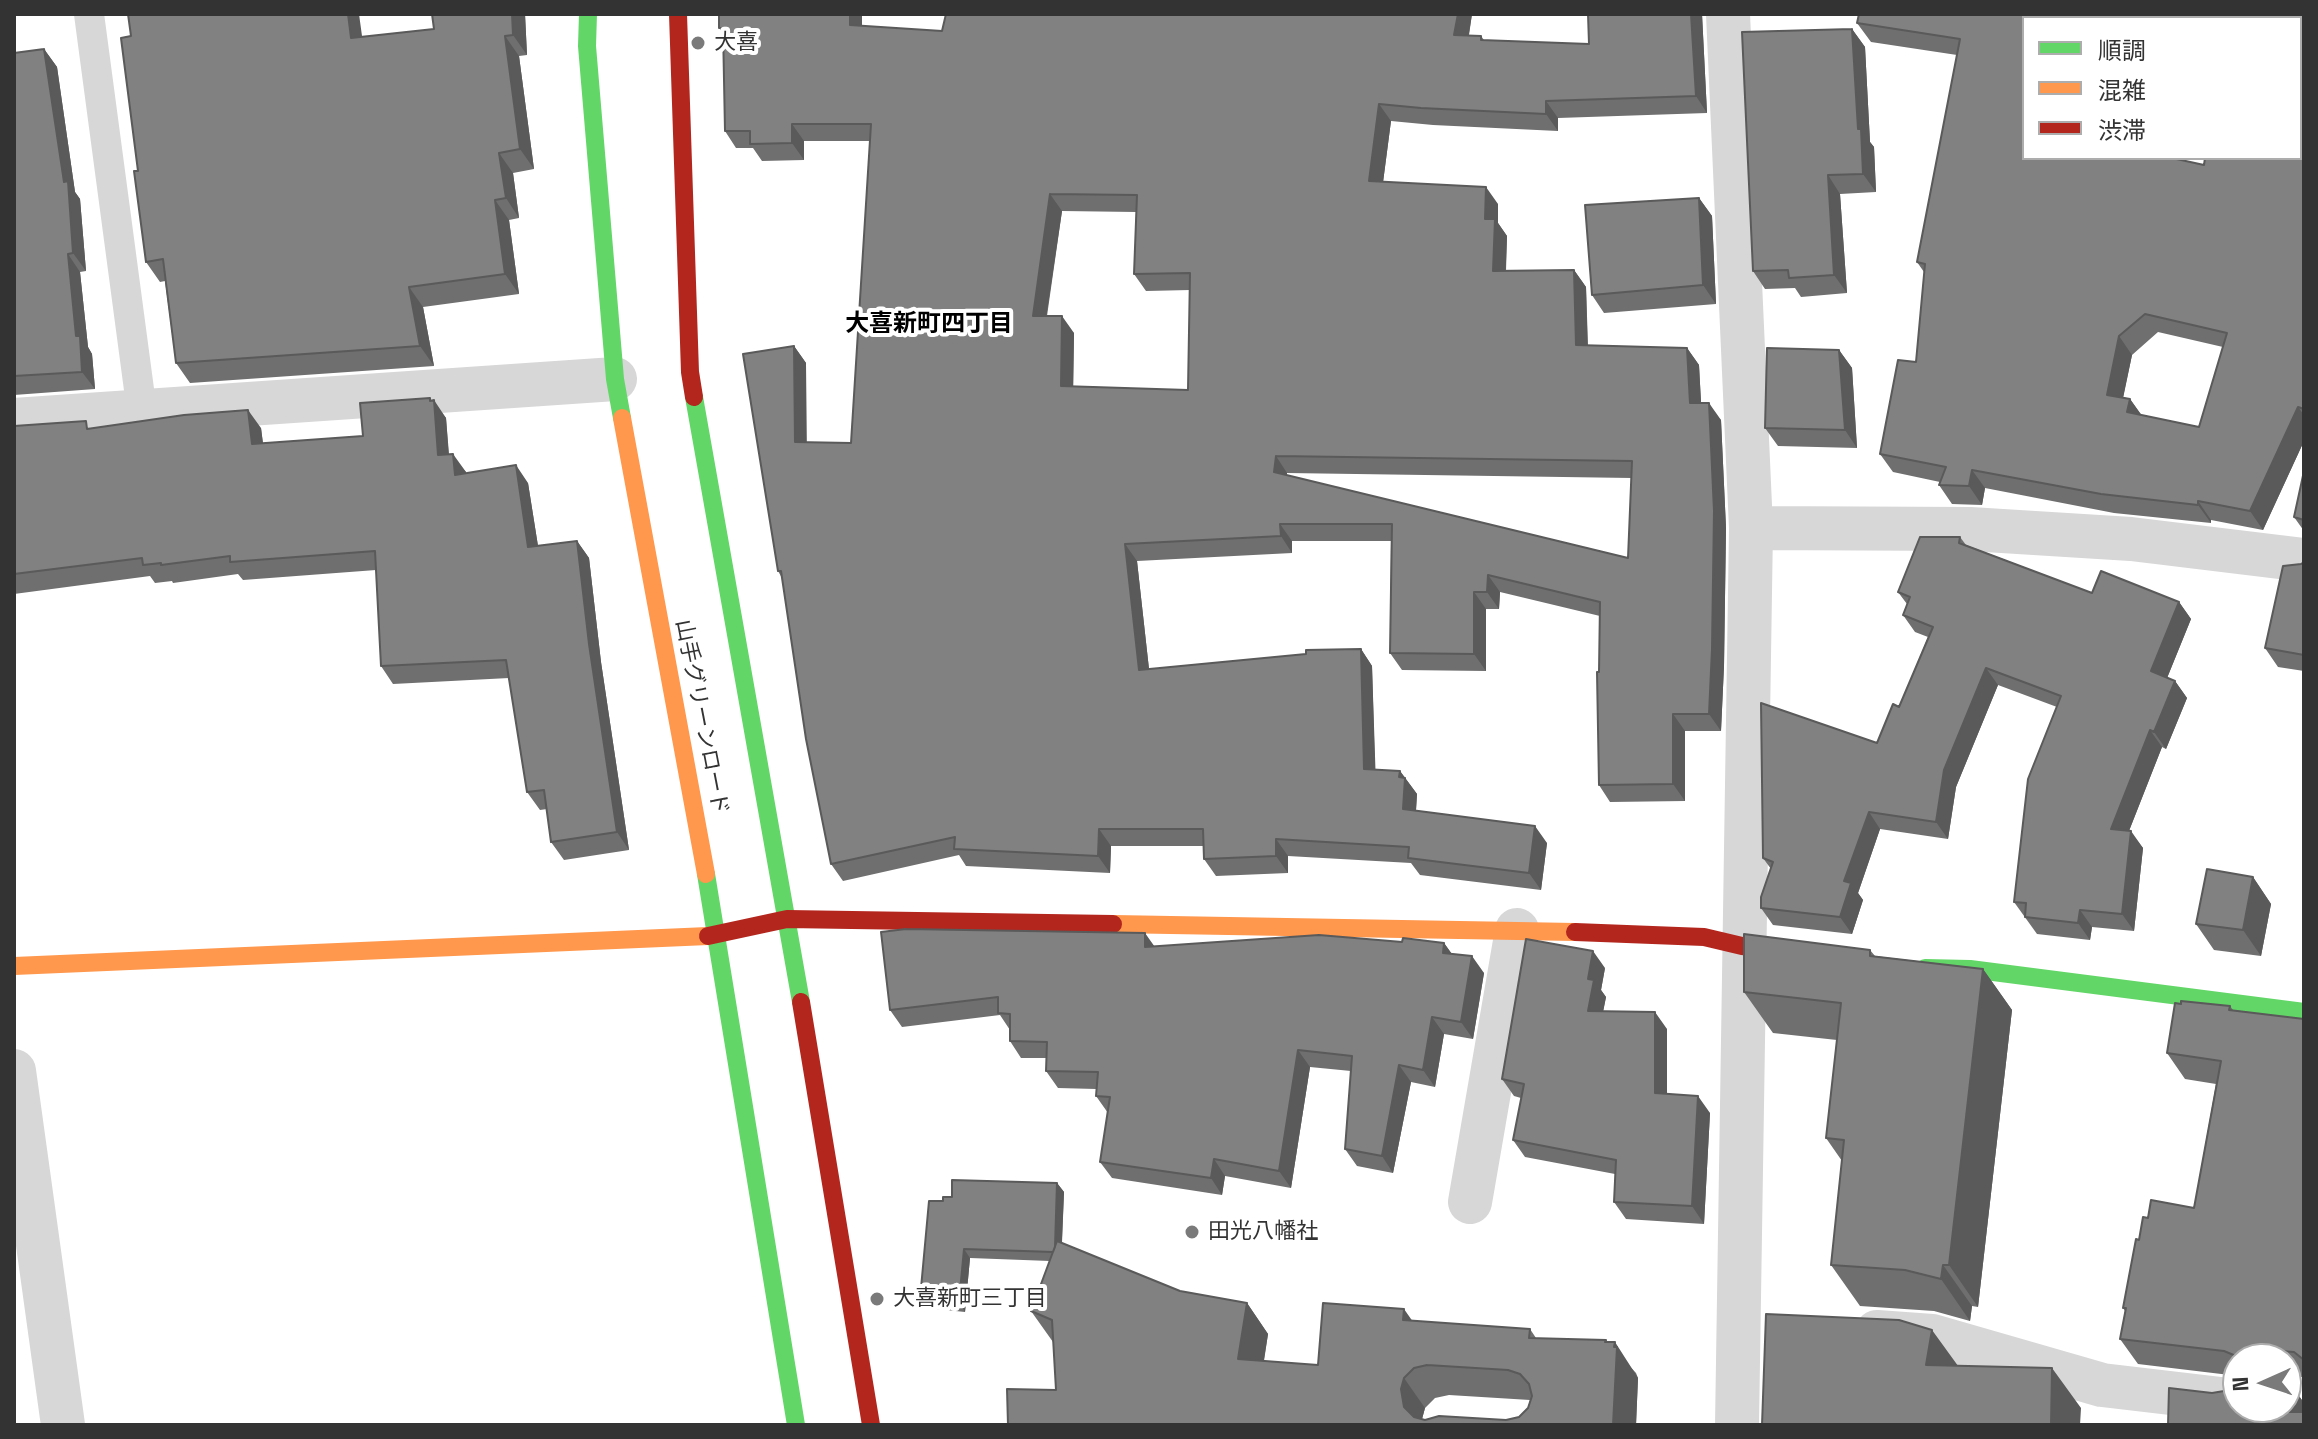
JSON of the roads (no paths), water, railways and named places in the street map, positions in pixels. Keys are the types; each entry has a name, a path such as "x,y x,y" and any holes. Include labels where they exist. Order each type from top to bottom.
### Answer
{"street":[{"name":"山手グリーンロード","path":"588,14 587,46 615,379 718,936 796,1425"},
{"path":"678,14 690,372 787,919 871,1425"},
{"path":"1728,14 1751,528 1742,946 1737,1425"},
{"path":"14,420 615,379"},
{"path":"1751,528 1970,529 2131,539 2304,560"},
{"path":"14,966 718,936 787,919 1517,930 1704,937 1742,946 1817,955"},
{"path":"1470,1202 1517,930"},
{"path":"1907,966 1937,970 1970,969 2304,1012"},
{"path":"14,1071 63,1425"},
{"path":"1739,1323 1783,1326"},
{"path":"1843,1330 1932,1336 2102,1385 2222,1399"}],"lane":[{"path":"89,14 142,412"}],"place":[{"name":"大喜","path":"698,43"},
{"name":"田光八幡社","path":"1192,1232"},
{"name":"大喜新町三丁目","path":"877,1299"}],"district":[{"name":"大喜新町四丁目","path":"929,324"}]}
